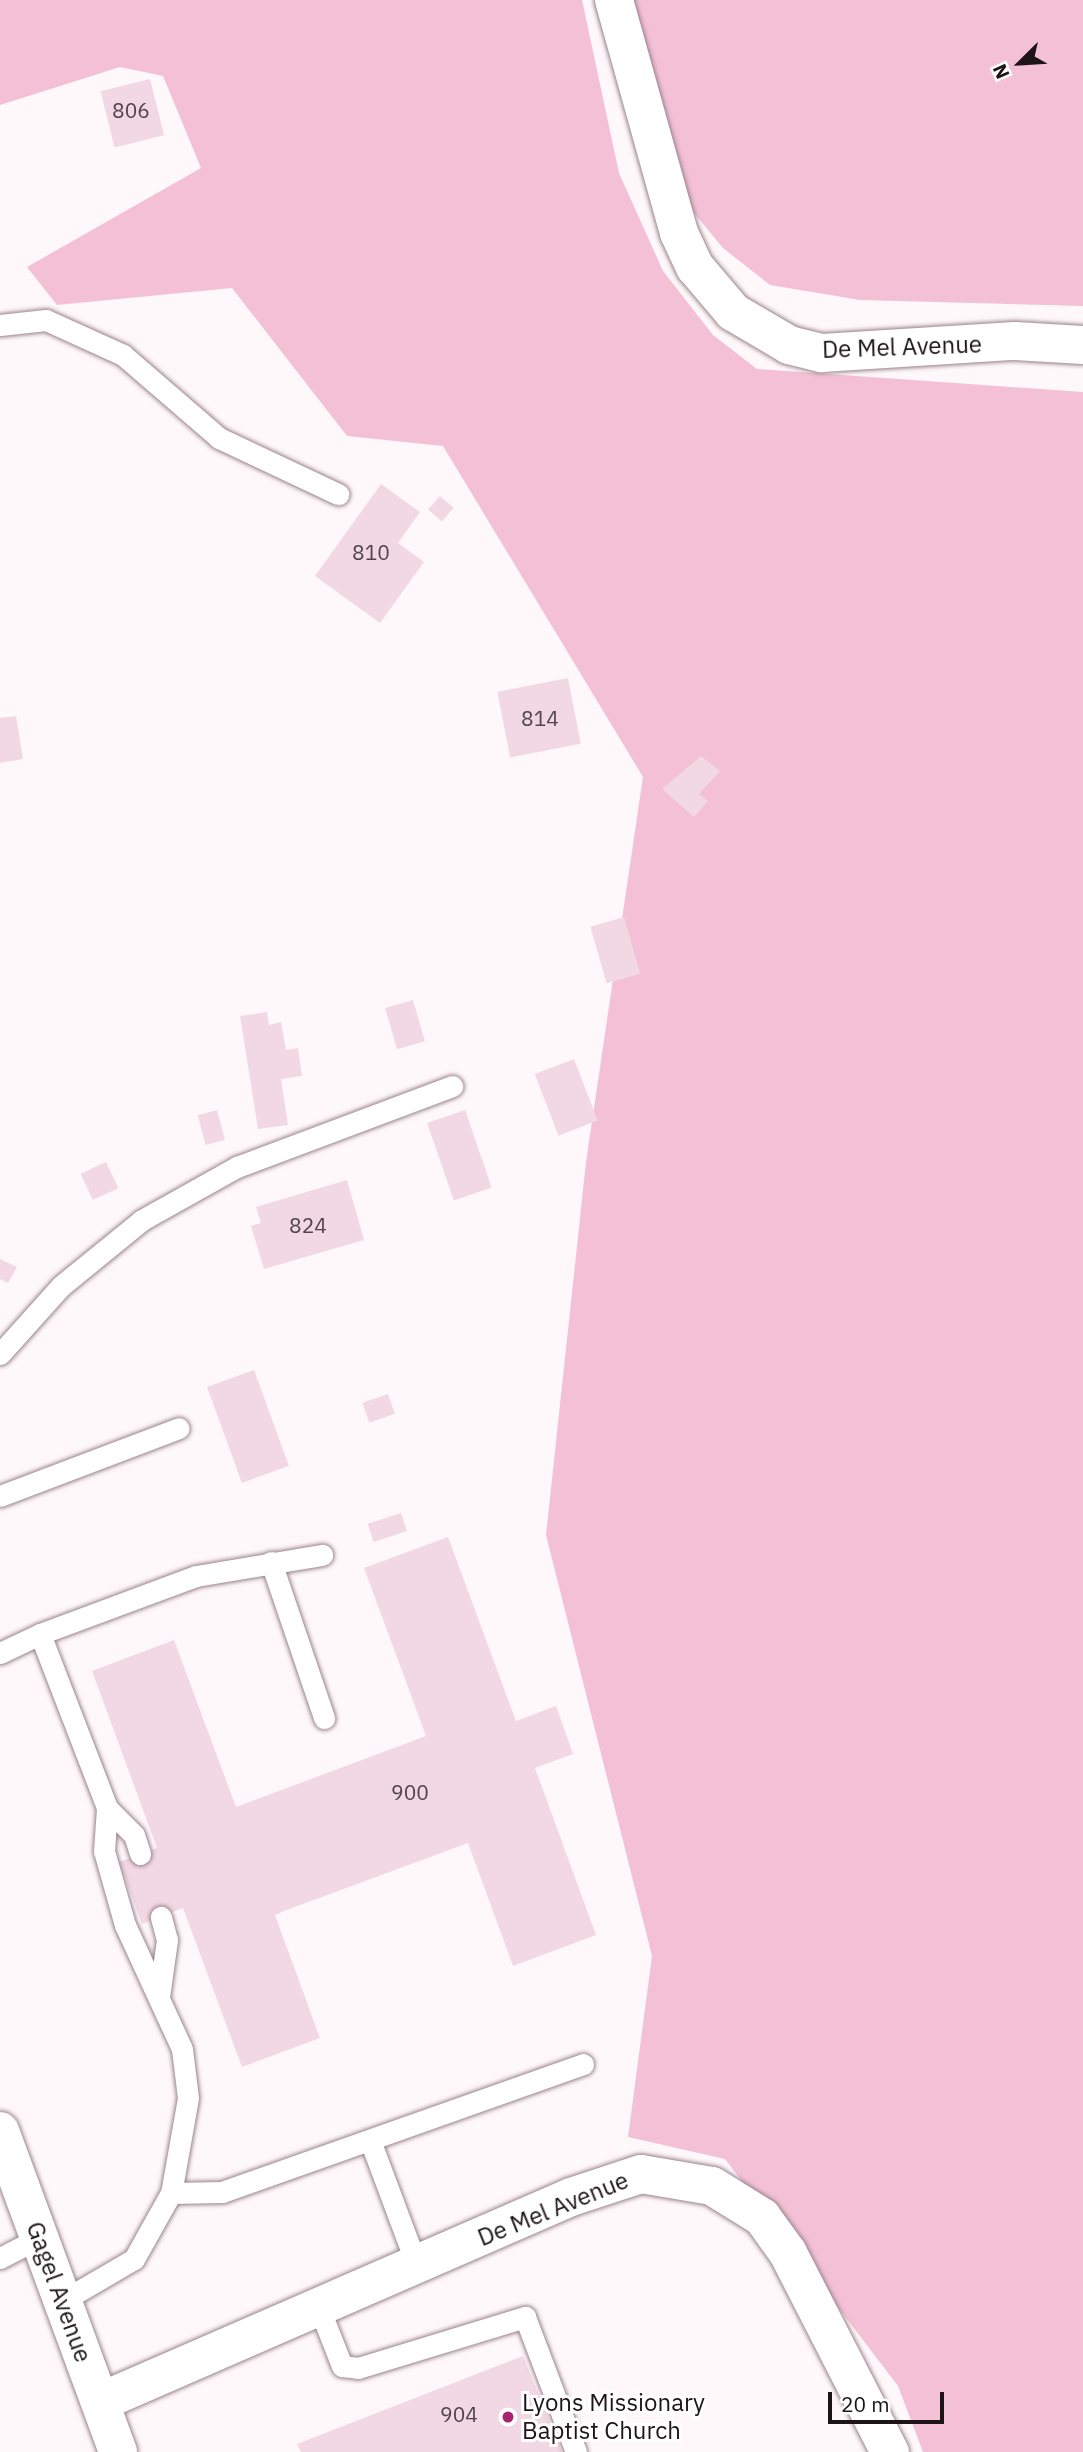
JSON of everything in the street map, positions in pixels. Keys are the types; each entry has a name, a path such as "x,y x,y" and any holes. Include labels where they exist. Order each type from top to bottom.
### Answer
{"street":[{"name":"De Mel Avenue","path":"614,0 679,233 695,267 733,312 789,345 821,353 1015,341 1083,345"},
{"name":"Gagel Avenue","path":"0,2131 118,2452"},
{"name":"De Mel Avenue","path":"100,2402 320,2310 571,2197 641,2174 712,2186 762,2217 788,2253 890,2452"}],"lane":[{"path":"0,325 46,320 123,355 219,438 338,494"},
{"path":"0,1354 61,1286 142,1220 237,1167 452,1086"},
{"path":"0,1496 180,1428"},
{"path":"0,1653 40,1634 195,1576 322,1555"},
{"path":"271,1562 324,1718"},
{"path":"40,1634 107,1808 134,1835 140,1854"},
{"path":"62,2301 134,2259 171,2193 187,2098 182,2049 125,1925 104,1851 107,1808"},
{"path":"159,1997 167,1940 161,1917"},
{"path":"171,2193 222,2192 371,2143 583,2064"},
{"path":"371,2143 417,2266"},
{"path":"0,2258 40,2238"},
{"path":"320,2310 342,2366 358,2368 525,2316 576,2452"}],"shaded area":[{"path":"0,0 582,0 619,173 663,271 713,335 757,369 1083,392 1083,2452 923,2452 898,2386 725,2159 628,2137 652,1956 546,1535 586,1162 643,777 443,446 347,436 232,288 57,305 27,267 201,168 163,76 120,67 0,105"},
{"path":"627,0 1083,0 1083,306 860,300 770,285 723,248 680,196"}],"building":[{"path":"150,79 164,135 115,148 101,91"},
{"path":"381,484 420,512 398,543 424,562 380,623 315,576"},
{"path":"440,496 454,508 442,521 428,510"},
{"path":"568,678 581,744 510,758 497,692"},
{"path":"16,716 23,759 0,763 0,718"},
{"path":"701,756 720,771 699,794 708,801 694,817 662,789"},
{"path":"624,917 640,974 607,983 590,927"},
{"path":"413,1000 425,1041 397,1049 385,1008"},
{"path":"267,1012 269,1025 281,1022 286,1050 298,1048 302,1076 281,1079 288,1125 258,1129 240,1016"},
{"path":"574,1059 598,1121 558,1136 535,1074"},
{"path":"217,1110 225,1140 206,1145 198,1115"},
{"path":"465,1110 492,1188 454,1201 427,1123"},
{"path":"106,1162 118,1188 93,1200 81,1174"},
{"path":"347,1180 364,1240 264,1269 251,1226 261,1223 256,1207"},
{"path":"0,1259 17,1267 8,1283 0,1279"},
{"path":"254,1370 289,1466 242,1483 207,1387"},
{"path":"388,1394 395,1414 369,1423 362,1403"},
{"path":"401,1513 407,1531 374,1542 368,1524"},
{"path":"448,1537 516,1721 556,1706 573,1754 535,1768 596,1935 513,1966 468,1843 284,1911 275,1915 320,2038 242,2067 183,1908 142,1924 119,1862 157,1848 92,1671 174,1640 236,1807 426,1736 364,1568"},
{"path":"523,2356 562,2452 301,2452 297,2444"}],"place":[{"name":"Lyons Missionary Baptist Church","path":"508,2417"}]}
